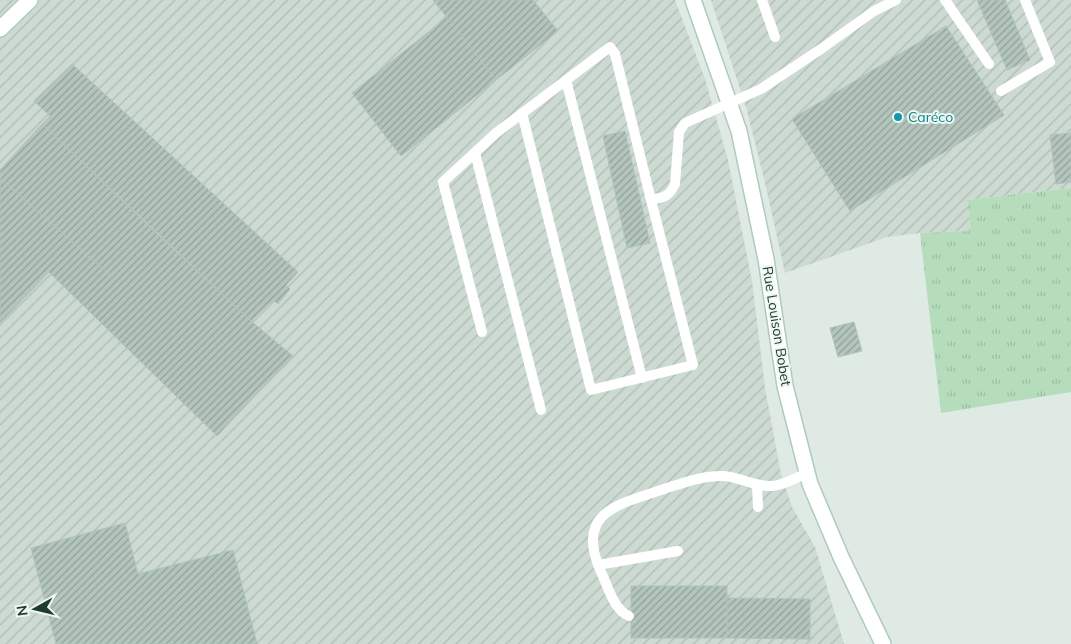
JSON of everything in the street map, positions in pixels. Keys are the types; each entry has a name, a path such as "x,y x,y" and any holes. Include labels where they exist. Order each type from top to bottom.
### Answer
{"street":[{"path":"0,29 30,0"},
{"name":"Rue Louison Bobet","path":"693,0 740,131 766,259 785,386 810,484 841,557 883,644"}],"lane":[{"path":"762,0 775,37"},
{"path":"651,200 666,197 675,184 680,132 685,123 760,89 874,11 896,0"},
{"path":"945,0 989,64"},
{"path":"1001,91 1050,62 1025,0"},
{"path":"482,332 443,182 496,133 522,113 610,47 615,54 693,365 591,390 522,113"},
{"path":"566,80 642,378"},
{"path":"475,152 541,410"},
{"path":"629,616 618,609 598,565 593,547 592,533 601,516 619,503 692,480 724,476 757,486 772,486 784,484 807,473"},
{"path":"757,486 758,507"},
{"path":"598,565 678,551"}],"shaded area":[{"path":"0,0 675,0 705,79 728,160 752,281 765,388 781,474 792,507 815,547 844,644 0,644"},
{"path":"711,0 1071,0 1071,188 967,200 971,231 920,233 887,237 785,273 746,107"}],"green space":[{"path":"1071,188 1071,392 941,413 920,233 971,231 967,200"}],"building":[{"path":"433,0 533,0 558,31 496,80"},
{"path":"977,0 1005,0 1030,60 1007,70"},
{"path":"447,17 496,80 401,156 352,93"},
{"name":"Caréco","path":"946,26 1004,115 850,211 792,119"},
{"path":"72,64 298,272 286,285 290,289 278,304 273,300 251,321 42,124 50,116 34,101"},
{"path":"42,124 155,232 112,277 0,178 0,170"},
{"path":"625,131 650,243 627,248 603,136"},
{"path":"1071,133 1071,182 1056,184 1050,135"},
{"path":"0,178 112,277 155,232 251,321 293,356 217,436 49,272 0,323"},
{"path":"854,322 862,351 838,357 830,328"},
{"path":"125,523 138,574 233,550 257,644 56,644 31,548"},
{"path":"631,586 727,586 727,638 631,638"},
{"path":"727,598 810,599 810,639 727,638"}],"place":[{"name":"Caréco","path":"898,117"}]}
